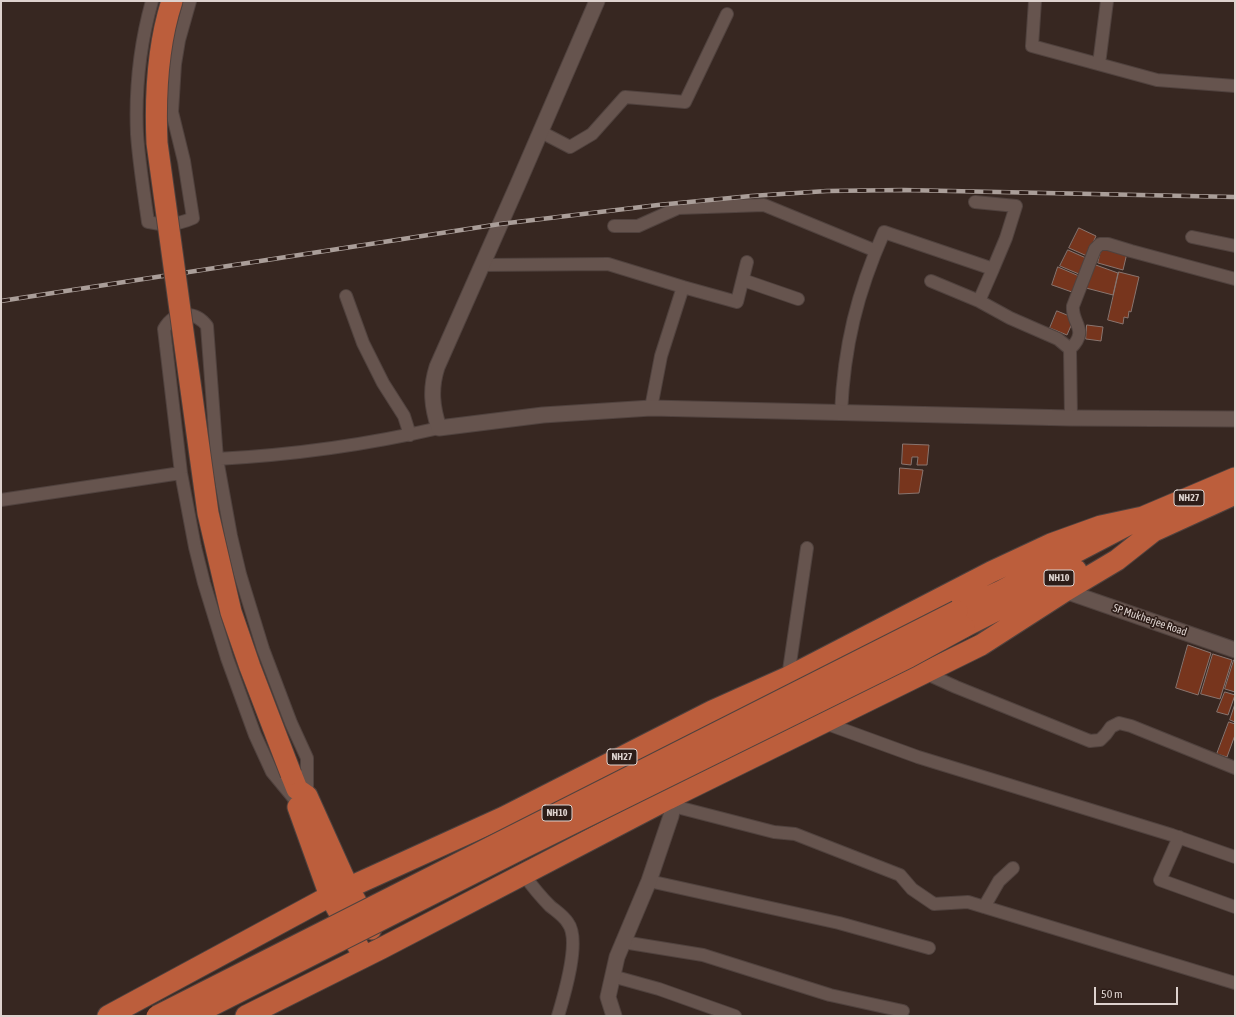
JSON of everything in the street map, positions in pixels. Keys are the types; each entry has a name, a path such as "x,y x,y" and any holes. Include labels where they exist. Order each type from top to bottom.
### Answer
{"highway":[{"path":"172,1 167,15 159,62 156,109 157,143 208,513 218,560 234,619 250,668 339,892 373,953"},
{"name":"NH27","path":"246,1016 671,802 822,722 925,673 981,644 1117,560 1149,523 1235,478"},
{"name":"NH27","path":"108,1016 339,892 504,817 712,712 788,677 991,572 1051,544 1102,526 1149,523 1235,494"},
{"name":"NH10","path":"157,1016 960,619 1149,523"},
{"name":"NH10","path":"191,1016 544,838 909,657 960,619"}],"street":[{"path":"152,1 140,60 137,136 148,222 163,225 178,223 193,218 184,161 172,112 175,64 179,40 190,1"},
{"path":"439,428 432,399 434,377 437,367 597,1"},
{"path":"1034,1 1032,46 1157,80 1235,86"},
{"path":"1099,64 1107,1"},
{"path":"541,132 570,147 592,134 625,97 685,102 727,14"},
{"path":"975,202 1016,206 1006,238 979,301"},
{"path":"614,226 638,226 678,208 764,205 876,251"},
{"path":"841,413 842,385 850,335 863,283 884,232 993,269"},
{"path":"1192,237 1235,246"},
{"path":"1071,418 1070,349 1076,342 1079,334 1078,323 1072,310 1072,306 1095,249 1100,244 1108,244 1131,251 1234,275"},
{"path":"482,265 602,263 617,266 737,302 747,262"},
{"path":"743,280 798,299"},
{"path":"931,281 979,301 1010,318 1058,339 1070,349"},
{"path":"651,408 661,356 683,287"},
{"path":"346,296 366,349 383,383 404,416 410,435"},
{"path":"183,314 195,316 208,326 217,459 231,536 251,611 276,686 307,758 298,790 272,772 240,696 204,583 192,532 181,473 164,329 170,321 178,315 183,314"},
{"path":"217,459 268,456 326,450 410,435 439,428 543,415 651,408 1071,418 1235,419"},
{"path":"1,500 181,473"},
{"path":"788,677 807,548"},
{"name":"SP Mukherjee Road","path":"1065,591 1235,650"},
{"path":"925,673 1090,742 1100,740 1110,727 1119,723 1131,726 1235,768"},
{"path":"822,722 918,757 1179,837 1235,857"},
{"path":"614,1016 608,997 617,957 649,882 671,816 671,802 774,832 795,834 900,875 912,889 934,904 968,902 1235,983"},
{"path":"1179,837 1160,880 1235,908"},
{"path":"984,907 999,881 1013,868"},
{"path":"524,875 544,900 568,923 573,934 573,951 565,995 558,1016"},
{"path":"649,882 839,923 929,948"},
{"path":"623,942 703,955 830,996 903,1010"},
{"path":"612,976 659,989 735,1016"}],"building":[{"path":"1079,228 1096,236 1087,256 1069,248"},
{"path":"1102,247 1127,253 1123,270 1098,263"},
{"path":"1068,250 1086,258 1079,274 1060,266"},
{"path":"1093,264 1118,273 1113,295 1086,288"},
{"path":"1058,267 1079,276 1072,292 1052,285"},
{"path":"1119,272 1139,277 1131,312 1129,311 1128,318 1124,317 1123,324 1108,320"},
{"path":"1057,311 1072,317 1073,321 1067,335 1050,328"},
{"path":"1087,325 1103,327 1101,341 1086,339"},
{"path":"903,444 929,445 927,465 917,465 918,457 912,457 911,465 902,464"},
{"path":"900,468 923,470 919,493 899,494"},
{"path":"1188,645 1211,653 1198,695 1176,688"},
{"path":"1213,654 1232,660 1220,699 1201,694"},
{"path":"1235,660 1235,692 1225,689"},
{"path":"1225,692 1235,695 1228,715 1217,712"},
{"path":"1235,704 1235,722 1230,720"},
{"path":"1229,722 1235,724 1235,735 1227,757 1217,754"}],"railway":[{"path":"1,301 500,224 658,205 751,196 827,191 903,190 1235,197"}]}
